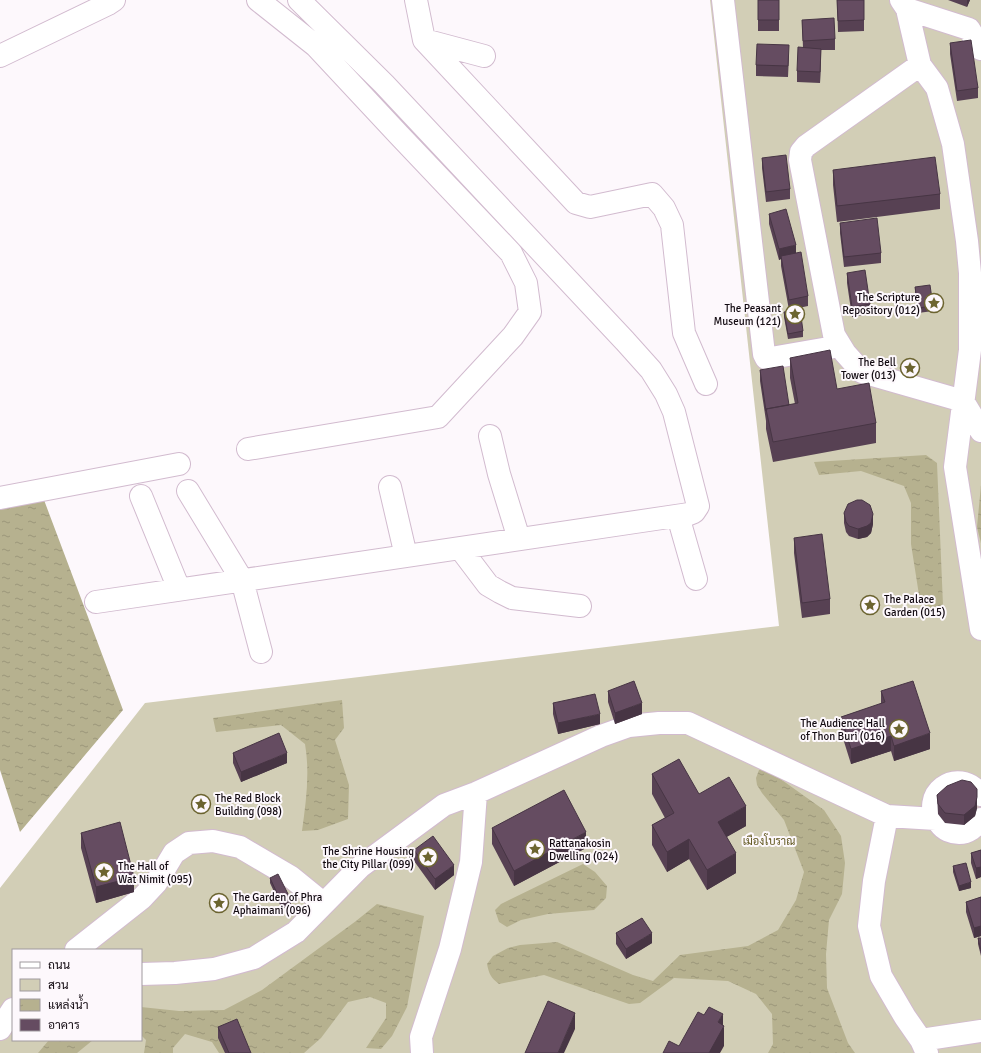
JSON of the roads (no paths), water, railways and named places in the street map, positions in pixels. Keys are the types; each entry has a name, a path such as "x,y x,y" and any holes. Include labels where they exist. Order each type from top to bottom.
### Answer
{"street":[{"path":"0,56 114,0"},
{"path":"248,449 438,416 513,336 530,312 526,283 511,252 316,46 258,0"},
{"path":"96,602 678,516 694,512 698,506 674,412 666,394 651,370 620,335 384,84 299,0"},
{"path":"416,0 424,40 576,203 590,207 652,194 664,208 672,225 684,333 706,384"},
{"path":"723,0 764,354 766,358 771,358 840,346"},
{"path":"904,4 969,29 979,43"},
{"path":"904,4 920,65 936,88 953,144 974,246 970,273 975,319 955,466 981,629"},
{"path":"424,40 484,56"},
{"path":"920,65 806,146 801,152 800,160 834,335 840,346 862,372 963,401 981,431"},
{"path":"490,436 499,474 520,539"},
{"path":"0,498 179,464"},
{"path":"390,487 406,556"},
{"path":"188,491 242,580 261,652"},
{"path":"141,496 179,589"},
{"path":"678,516 696,579"},
{"path":"460,548 488,585 512,598 580,606"},
{"path":"142,974 175,973 214,969 254,958 296,932 360,867 444,805 476,793 601,736 629,726 659,723 688,723 887,816 936,819"},
{"path":"979,786 957,782 947,784 939,791 934,799 933,809 936,819 942,827 950,832 960,833 970,830 978,824 981,819"},
{"path":"422,1053 421,1037 450,949 471,862 476,793"},
{"path":"887,816 874,881 869,926 881,976 905,1018 924,1047 981,1031"},
{"path":"77,949 142,898 156,883 174,853 189,843 213,841 240,847 291,877 323,903"},
{"path":"0,1029 12,1011"},
{"path":"0,1039 12,1032"}],"water":[{"path":"926,455 937,463 943,605 933,612 926,607 919,595 911,544 911,503 904,486 861,471 819,475 814,462"},
{"path":"981,485 981,543 977,527"},
{"path":"41,492 123,710 20,832 0,770 0,500"},
{"path":"342,700 344,728 335,740 349,785 348,819 318,830 302,831 307,777 305,744 281,725 216,732 213,718"},
{"path":"765,768 824,810 841,836 845,863 842,894 829,920 826,954 827,988 848,1043 855,1053 768,1053 773,1044 772,1014 756,994 728,981 674,978 640,1003 629,1004 544,975 499,984 492,978 487,964 493,956 508,948 520,945 557,942 633,975 653,981 680,955 748,946 778,930 796,900 804,872 784,820 757,785 756,778 759,770"},
{"path":"583,864 595,872 607,886 606,898 594,910 548,914 521,920 507,927 499,922 495,910 501,904"},
{"path":"377,904 424,916 407,1007 392,1036 381,1049 366,1048 386,1018 386,1003 370,997 348,1002 321,1038 304,1053 219,1053 212,1042 185,1034 173,1048 173,1053 144,1053 146,1040 142,1036 142,1007 179,1011 224,1010 262,990"},
{"path":"48,1041 92,1041 77,1053 38,1053"}],"place":[{"name":"The Scripture Repository (012)","path":"934,303"},
{"name":"The Peasant Museum (121)","path":"795,314"},
{"name":"The Bell Tower (013)","path":"910,368"},
{"name":"The Palace Garden (015)","path":"870,605"},
{"name":"The Audience Hall of Thon Buri (016)","path":"899,729"},
{"name":"The Red Block Building (098)","path":"201,804"},
{"name":"Rattanakosin Dwelling (024)","path":"535,849"},
{"name":"The Shrine Housing the City Pillar (099)","path":"428,857"},
{"name":"The Hall of Wat Nimit (095)","path":"104,872"},
{"name":"The Garden of Phra Aphaimani (096)","path":"219,903"}],"park label":[{"name":"เมืองโบราณ","path":"769,841"}]}
